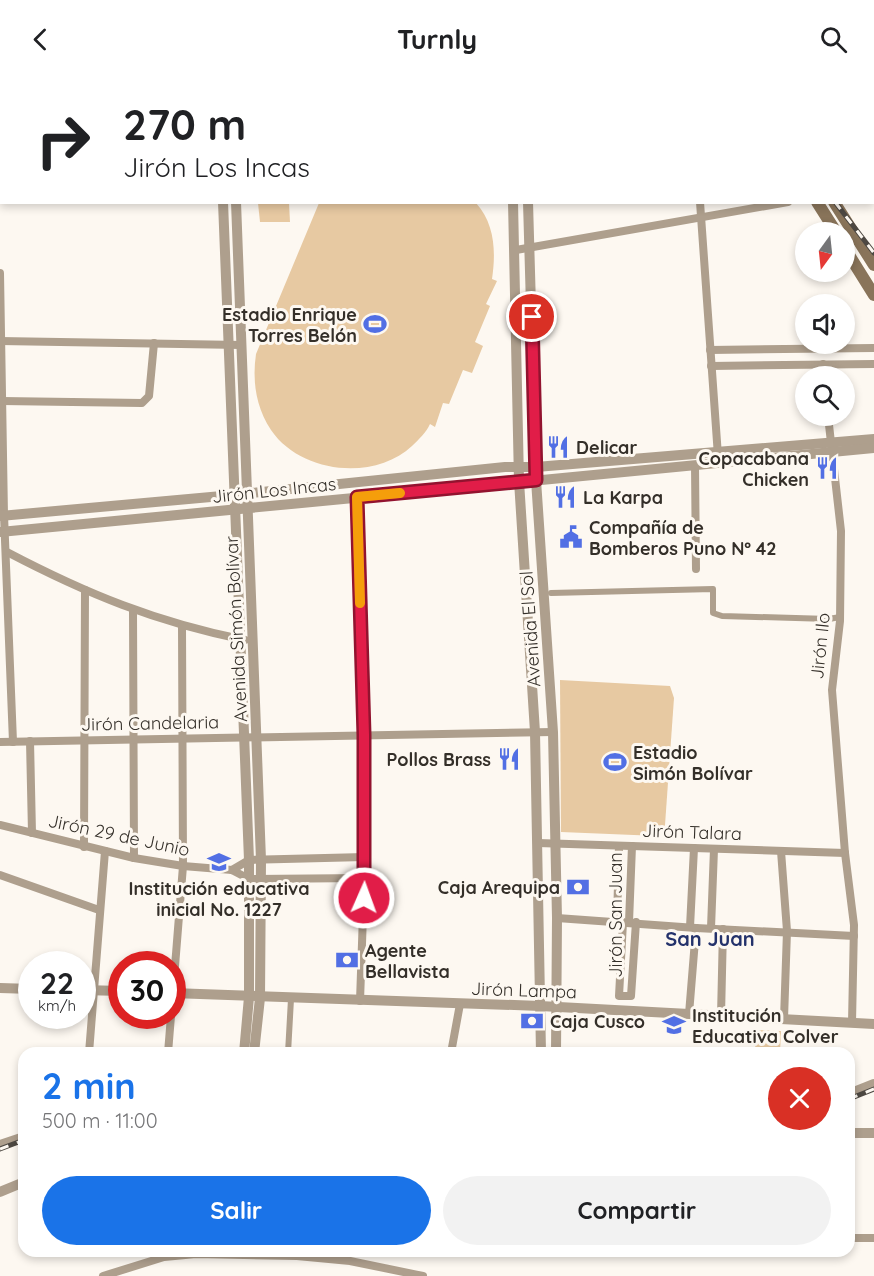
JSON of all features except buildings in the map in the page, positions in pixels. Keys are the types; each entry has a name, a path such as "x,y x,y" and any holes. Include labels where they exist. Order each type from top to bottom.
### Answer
{"main road":[{"path":"818,204 830,222"},
{"path":"835,204 874,265"},
{"path":"855,261 869,278 874,295"}],"street":[{"name":"Avenida Simón Bolívar","path":"223,204 247,509 246,737 249,879 255,998 245,1047"},
{"name":"Avenida Simón Bolívar","path":"236,204 233,495 257,737 261,860 254,1047"},
{"name":"Avenida El Sol","path":"513,204 516,250 519,481 535,732 540,1047"},
{"name":"Avenida El Sol","path":"528,204 536,480 553,732 557,918 556,1047"},
{"path":"700,204 718,457"},
{"path":"516,250 776,204"},
{"path":"0,273 2,515 7,552 13,742"},
{"path":"1,341 235,345"},
{"path":"2,401 142,404 149,396 154,344"},
{"path":"710,350 874,348"},
{"path":"711,366 874,364"},
{"name":"Jirón Ilo","path":"829,426 841,531 840,617 832,690 854,936 852,1023"},
{"name":"Jirón Los Incas","path":"2,515 519,467 718,457 831,447 874,439"},
{"name":"Jirón Los Incas","path":"831,447 874,448"},
{"name":"Jirón Los Incas","path":"3,531 235,511 357,497 696,465 718,457"},
{"path":"696,465 696,569"},
{"path":"357,497 365,857 360,1001"},
{"path":"7,552 133,611 182,626 247,640"},
{"path":"551,593 713,589 713,614 722,616 829,619 840,617"},
{"path":"84,847 85,590"},
{"path":"133,611 134,858"},
{"path":"177,951 183,867 182,626"},
{"name":"Jirón Candelaria","path":"0,742 553,732"},
{"path":"30,741 32,833"},
{"name":"Jirón 29 de Junio","path":"0,825 134,858 183,867 232,870 249,879 365,878"},
{"name":"Jirón Talara","path":"538,843 845,853"},
{"name":"Jirón San Juan","path":"619,846 626,922 631,996 619,996 626,922 632,846"},
{"path":"689,1014 693,928 693,848"},
{"path":"711,928 714,849"},
{"path":"93,951 105,851"},
{"path":"781,851 787,931 784,1019"},
{"path":"232,870 249,860 365,857"},
{"path":"0,875 99,910"},
{"path":"557,918 854,936"},
{"path":"721,1016 723,929"},
{"path":"0,988 18,989"},
{"name":"Jirón Lampa","path":"186,997 540,1006 874,1024"},
{"path":"288,1047 291,999"},
{"path":"452,1047 460,1004"},
{"path":"89,1029 89,1047"},
{"path":"168,1047 170,1029"},
{"path":"855,1092 874,1084"},
{"path":"855,1132 874,1133"},
{"path":"0,1145 18,1139"},
{"path":"0,1192 18,1184"},
{"path":"855,1238 874,1238"},
{"path":"103,1276 164,1257"},
{"path":"308,1257 350,1261 423,1276"}],"shaded area":[{"path":"258,204 289,204 290,222 260,222"},
{"name":"Estadio Enrique Torres Belón","path":"319,204 477,204 482,211 493,239 492,279 497,281 486,304 490,306 475,342 483,346 472,373 463,370 449,404 443,403 435,427 430,424 412,446 397,457 359,468 339,468 319,464 300,456 284,445 266,421 256,394 256,354"},
{"name":"Estadio Simón Bolívar","path":"560,680 670,686 674,698 665,825 658,836 561,832"},
{"path":"756,1030 781,1031 780,1047 755,1047"}],"railway":[{"path":"837,204 874,253"},
{"path":"855,1097 874,1089"},
{"path":"0,1149 18,1142"}],"slow traffic":[{"path":"360,603 357,497 400,493"}],"place":[{"name":"Estadio Enrique Torres Belón","path":"375,324"},
{"name":"Delicar","path":"558,447"},
{"name":"Copacabana Chicken","path":"827,468"},
{"name":"La Karpa","path":"565,497"},
{"name":"Compañía de Bomberos Puno Nº 42","path":"571,537"},
{"name":"Pollos Brass","path":"509,759"},
{"name":"Estadio Simón Bolívar","path":"615,762"},
{"name":"Institución educativa inicial No. 1227","path":"219,862"},
{"name":"Caja Arequipa","path":"578,887"},
{"name":"Agente Bellavista","path":"347,960"},
{"name":"Caja Cusco","path":"532,1021"},
{"name":"Institución Educativa Colver","path":"674,1025"}],"district":[{"name":"San Juan","path":"710,938"}],"route":[{"path":"364,898 364,735 357,497 536,480 532,317"}]}
